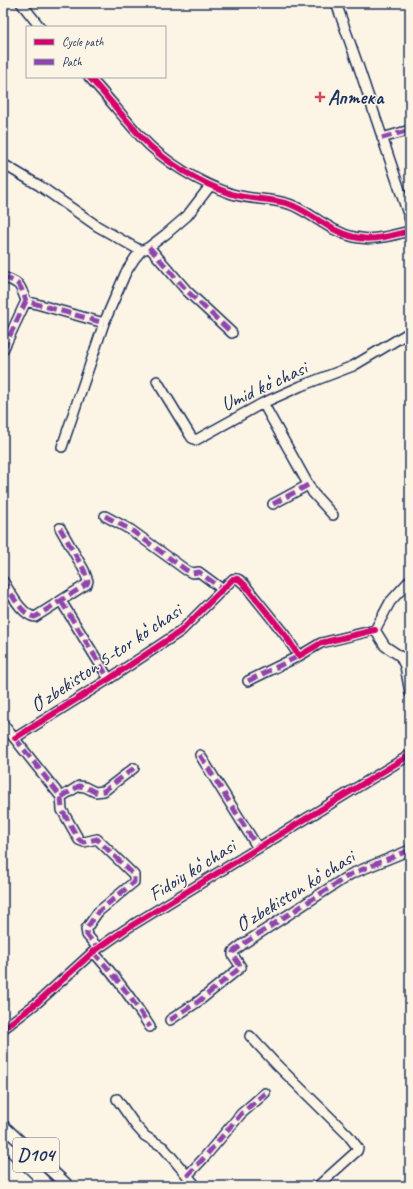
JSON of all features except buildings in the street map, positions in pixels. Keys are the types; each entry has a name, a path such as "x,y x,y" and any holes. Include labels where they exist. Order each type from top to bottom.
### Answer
{"main road":[{"name":"D104","path":"3,1126 68,1186"},
{"name":"D104","path":"3,1143 49,1186"}],"street":[{"path":"21,3 39,26"},
{"path":"336,3 410,220"},
{"path":"90,78 106,94 141,137 156,151 169,161 210,186 234,195 289,204 336,232 356,238 377,239 410,231"},
{"path":"382,138 410,130"},
{"path":"3,164 40,186 97,226 145,249 232,333"},
{"path":"62,447 104,324 126,272 135,258 187,216 210,186"},
{"path":"3,277 18,283 26,301 3,350"},
{"path":"26,301 104,324"},
{"name":"Umid koʻchasi","path":"157,381 194,440 199,439 263,402 353,366 410,332"},
{"path":"263,402 308,485 313,493 333,515"},
{"path":"273,504 308,485"},
{"path":"105,516 131,530 186,570 192,573 199,572 222,589"},
{"path":"3,581 22,610 31,616 34,616 61,601 87,584 88,581 84,570 60,528"},
{"name":"Oʻzbekiston 5-tor koʻchasi","path":"15,738 109,679 181,630 222,589 236,578 240,580 285,635 299,656"},
{"path":"248,681 299,656 321,643 375,630 390,602 410,580"},
{"name":"Oʻzbekiston 5-tor koʻchasi","path":"61,601 109,679"},
{"path":"375,630 385,646 400,656 405,666 410,693"},
{"path":"3,724 61,797 62,810 79,840 84,842 97,839 134,875 134,882 98,912 86,929 87,935 96,950 124,987 150,1027"},
{"path":"200,755 258,848"},
{"name":"Fidoiy koʻchasi","path":"3,1029 38,1002 96,950 132,925 410,755"},
{"path":"61,797 79,786 86,787 94,792 104,791 134,768"},
{"name":"Oʻzbekiston koʻchasi","path":"170,1020 209,994 241,967 233,955 233,952 243,944 351,874 410,850"},
{"path":"250,1036 276,1064 348,1135 358,1148 357,1151 318,1186"},
{"path":"187,1176 241,1114 265,1093"},
{"path":"117,1099 145,1136 163,1147 196,1186"}],"marked path":[{"path":"382,138 410,130"},
{"path":"149,247 187,291 232,333"},
{"path":"3,277 19,285 26,301"},
{"path":"3,350 26,301 104,323"},
{"path":"273,504 308,485"},
{"path":"105,516 131,530 186,570 192,573 199,572 222,589"},
{"path":"3,581 25,612 35,617 87,584 88,581 84,570 60,528"},
{"path":"61,601 109,679"},
{"path":"248,681 299,656"},
{"path":"15,738 61,797 62,810 79,840 84,842 97,839 134,875 134,882 98,912 86,929 87,935 98,948"},
{"path":"200,755 258,848"},
{"path":"61,797 79,786 95,792 104,791 134,768"},
{"path":"170,1020 199,1001 241,967 233,955 233,952 243,944 351,874 410,850"},
{"path":"93,952 123,988 150,1027"},
{"path":"187,1176 241,1114 265,1093"}],"cycle path":[{"path":"90,78 150,146 171,163 195,178 239,196 289,204 335,230 356,238 366,239 386,237 410,231"},
{"path":"15,738 109,679 181,631 233,579 239,580 244,584 285,635 299,656 321,643 375,630"},
{"path":"3,1029 38,1002 93,952 126,929 410,755"}],"place":[{"name":"Аптека","path":"320,97"}]}
